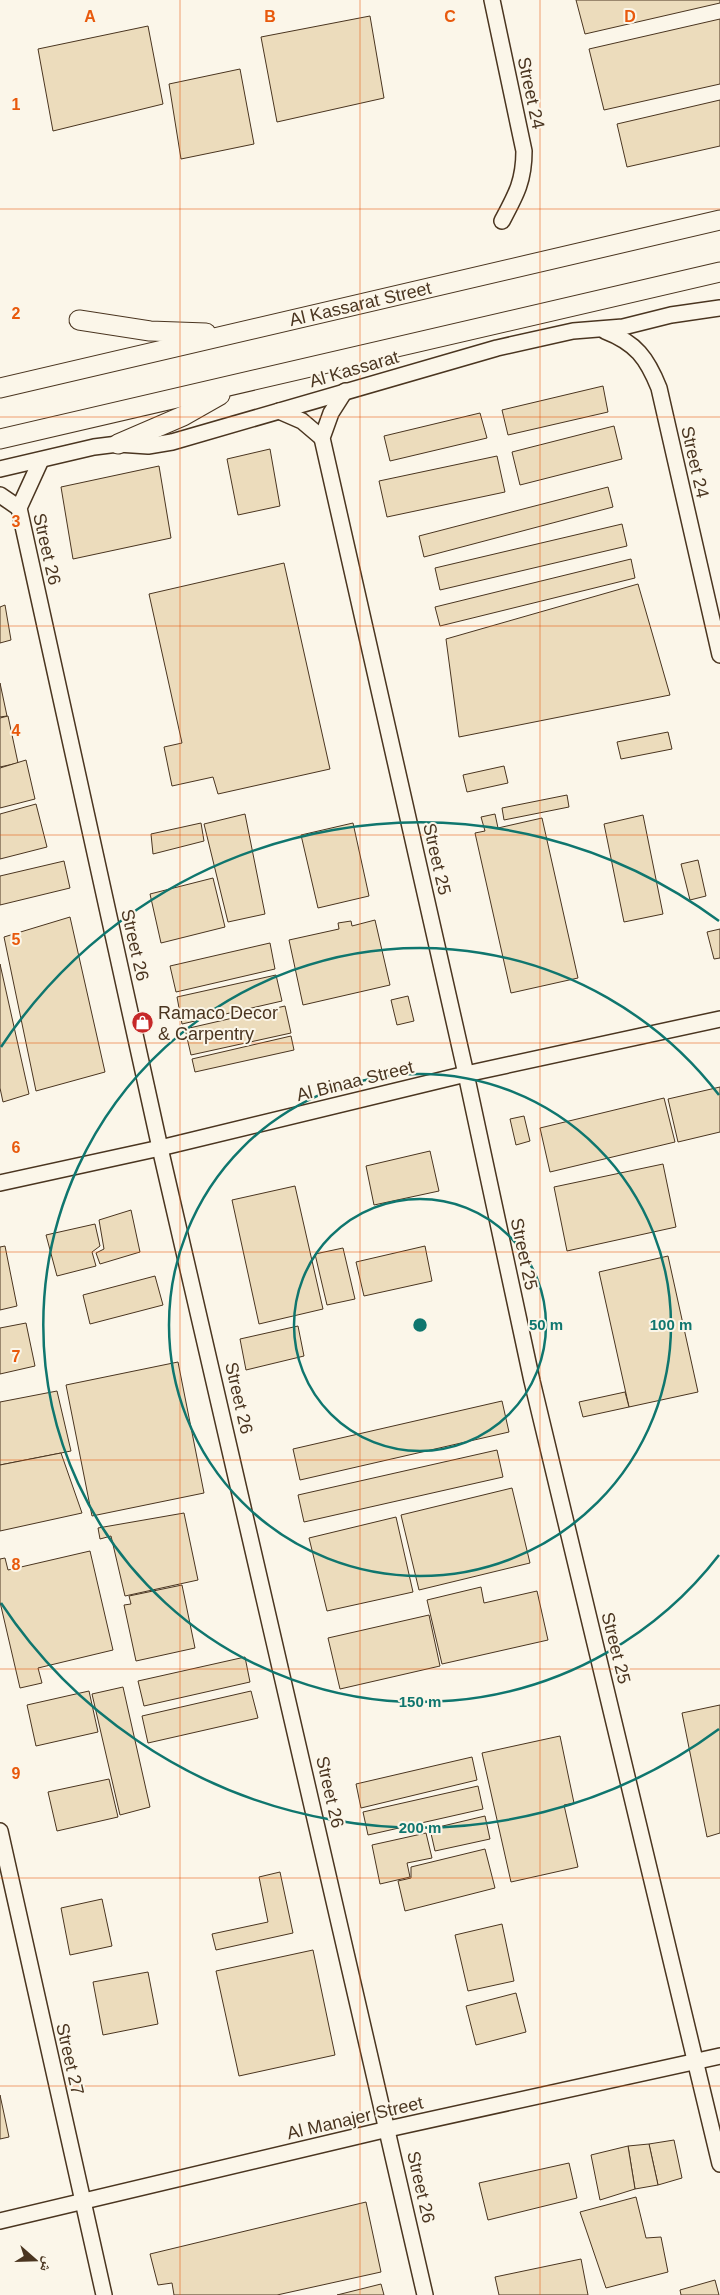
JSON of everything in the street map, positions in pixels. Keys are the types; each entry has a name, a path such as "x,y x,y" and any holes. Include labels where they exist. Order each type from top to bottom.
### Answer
{"street":[{"name":"Street 24","path":"492,0 524,150 524,171 517,193 502,221"},
{"name":"Al Kassarat Street","path":"0,388 720,220"},
{"path":"0,439 720,272"},
{"name":"Al Kassarat","path":"0,469 94,447 118,444 148,446 172,442 497,348 573,331 603,330 671,315 720,308"},
{"path":"79,320 150,331 232,334"},
{"name":"Street 24","path":"603,330 622,338 639,351 651,368 659,388 720,655"},
{"path":"118,444 183,416 238,385"},
{"path":"278,411 302,421 322,438 331,413 345,391"},
{"name":"Street 25","path":"322,438 466,1074 535,1391 720,2164"},
{"name":"Street 26","path":"41,460 18,508 160,1148 426,2295"},
{"name":"Street 26","path":"0,495 18,508"},
{"name":"Al Binaa Street","path":"0,1183 160,1148 466,1074 720,1019"},
{"name":"Street 27","path":"0,1831 104,2295"},
{"name":"Al Manajer Street","path":"0,2221 388,2129 720,2056"}],"building":[{"path":"576,0 720,0 720,3 585,34"},
{"path":"370,16 384,98 277,122 261,37"},
{"path":"720,19 720,84 604,110 589,49"},
{"path":"148,26 163,104 53,131 38,49"},
{"path":"240,69 254,144 181,159 169,84"},
{"path":"720,100 720,146 627,167 617,124"},
{"path":"603,386 608,412 508,435 502,410"},
{"path":"480,413 487,438 390,461 384,436"},
{"path":"614,426 622,459 520,485 512,452"},
{"path":"270,449 280,506 238,515 227,459"},
{"path":"497,456 505,492 387,517 379,481"},
{"path":"159,466 171,538 73,559 61,487"},
{"path":"608,487 613,507 424,557 419,536"},
{"path":"622,524 627,546 440,590 435,568"},
{"path":"631,559 635,578 440,626 435,607"},
{"path":"284,563 330,769 218,794 213,777 172,786 164,747 182,743 149,594"},
{"path":"638,584 670,695 459,737 446,639"},
{"path":"5,605 11,640 0,643 0,607"},
{"path":"0,683 7,716 0,717"},
{"path":"8,716 18,763 0,767 0,718"},
{"path":"668,732 672,749 621,759 617,742"},
{"path":"26,760 35,799 0,808 0,768"},
{"path":"504,766 508,783 467,792 463,775"},
{"path":"567,795 569,807 504,820 502,808"},
{"path":"36,804 47,847 0,859 0,814"},
{"path":"245,814 265,914 228,922 204,824"},
{"path":"495,814 498,828 542,818 578,978 511,993 475,833 485,831 481,817"},
{"path":"643,815 663,914 624,922 604,824"},
{"path":"201,823 204,841 153,854 151,834"},
{"path":"353,823 369,896 318,908 301,835"},
{"path":"698,860 706,896 690,900 681,864"},
{"path":"64,861 70,888 0,905 0,876"},
{"path":"213,878 225,927 161,943 150,894"},
{"path":"70,917 105,1072 36,1091 4,937"},
{"path":"375,920 390,985 303,1005 289,940 339,929 338,923 351,921 352,926"},
{"path":"720,929 720,958 714,959 707,932"},
{"path":"270,943 275,969 176,992 170,966"},
{"path":"0,964 29,1094 3,1102 0,1088"},
{"path":"276,975 282,1001 182,1024 177,997"},
{"path":"408,996 414,1021 397,1025 391,1000"},
{"path":"285,1006 291,1033 191,1055 185,1029"},
{"path":"291,1036 294,1050 195,1072 192,1059"},
{"path":"720,1087 720,1132 678,1142 668,1099"},
{"path":"664,1098 675,1142 550,1172 540,1128"},
{"path":"524,1116 530,1141 516,1145 510,1119"},
{"path":"430,1151 439,1191 374,1205 366,1166"},
{"path":"663,1164 676,1227 567,1251 554,1187"},
{"path":"295,1186 323,1309 259,1324 232,1200"},
{"path":"131,1210 140,1252 100,1264 96,1253 104,1249 99,1220"},
{"path":"95,1224 100,1246 92,1252 96,1266 57,1276 46,1235"},
{"path":"5,1246 17,1306 0,1310 0,1247"},
{"path":"425,1246 432,1281 364,1296 356,1262"},
{"path":"343,1248 355,1299 327,1305 315,1254"},
{"path":"668,1256 698,1392 629,1407 599,1272"},
{"path":"155,1276 163,1305 90,1324 83,1295"},
{"path":"26,1323 35,1366 0,1374 0,1328"},
{"path":"298,1326 304,1356 246,1370 240,1339"},
{"path":"178,1362 204,1493 92,1516 66,1385"},
{"path":"57,1391 71,1451 0,1465 0,1402"},
{"path":"625,1392 629,1407 583,1417 579,1402"},
{"path":"502,1401 509,1432 300,1480 293,1449"},
{"path":"497,1450 503,1477 304,1522 298,1495"},
{"path":"61,1453 82,1513 0,1531 0,1465"},
{"path":"512,1488 530,1563 419,1590 401,1515"},
{"path":"184,1513 198,1580 125,1596 111,1536 100,1539 98,1528"},
{"path":"396,1517 413,1592 327,1611 309,1538"},
{"path":"90,1551 113,1650 38,1668 42,1683 20,1688 0,1602 0,1559 5,1558 8,1570"},
{"path":"182,1585 195,1648 136,1661 124,1605 131,1604 129,1596"},
{"path":"481,1587 484,1603 537,1591 548,1640 442,1664 427,1600"},
{"path":"429,1615 440,1666 340,1689 328,1638"},
{"path":"245,1657 250,1682 144,1706 138,1681"},
{"path":"123,1687 150,1807 120,1815 92,1694"},
{"path":"89,1691 98,1732 36,1746 27,1705"},
{"path":"251,1691 258,1718 148,1743 142,1716"},
{"path":"720,1705 720,1833 707,1837 682,1713"},
{"path":"560,1736 574,1803 564,1805 578,1867 511,1882 482,1753"},
{"path":"472,1757 477,1780 361,1808 356,1784"},
{"path":"109,1779 118,1817 57,1831 48,1792"},
{"path":"478,1786 483,1809 368,1835 363,1812"},
{"path":"485,1816 490,1839 435,1851 430,1829"},
{"path":"426,1833 432,1858 407,1863 410,1877 380,1884 372,1845"},
{"path":"485,1849 495,1888 405,1911 398,1881 411,1878 411,1867"},
{"path":"280,1872 293,1933 216,1950 212,1934 268,1922 259,1877"},
{"path":"102,1899 112,1946 70,1955 61,1908"},
{"path":"502,1924 514,1981 468,1991 455,1935"},
{"path":"313,1950 335,2055 239,2076 216,1971"},
{"path":"148,1972 158,2024 103,2035 93,1982"},
{"path":"516,1993 526,2032 476,2045 466,2006"},
{"path":"0,2095 9,2137 0,2139"},
{"path":"674,2140 682,2178 658,2185 649,2144"},
{"path":"649,2144 658,2185 635,2189 628,2146"},
{"path":"628,2146 635,2189 600,2200 591,2155"},
{"path":"569,2163 577,2198 488,2220 479,2183"},
{"path":"636,2197 646,2238 661,2237 668,2272 606,2288 580,2212"},
{"path":"366,2202 381,2272 277,2295 174,2295 172,2283 158,2285 150,2254"},
{"path":"581,2259 588,2295 499,2295 495,2277"},
{"path":"715,2280 719,2295 681,2295 680,2290"},
{"path":"381,2284 384,2295 337,2295"}],"place":[{"name":"Ramaco Decor & Carpentry","path":"142,1023"}]}
